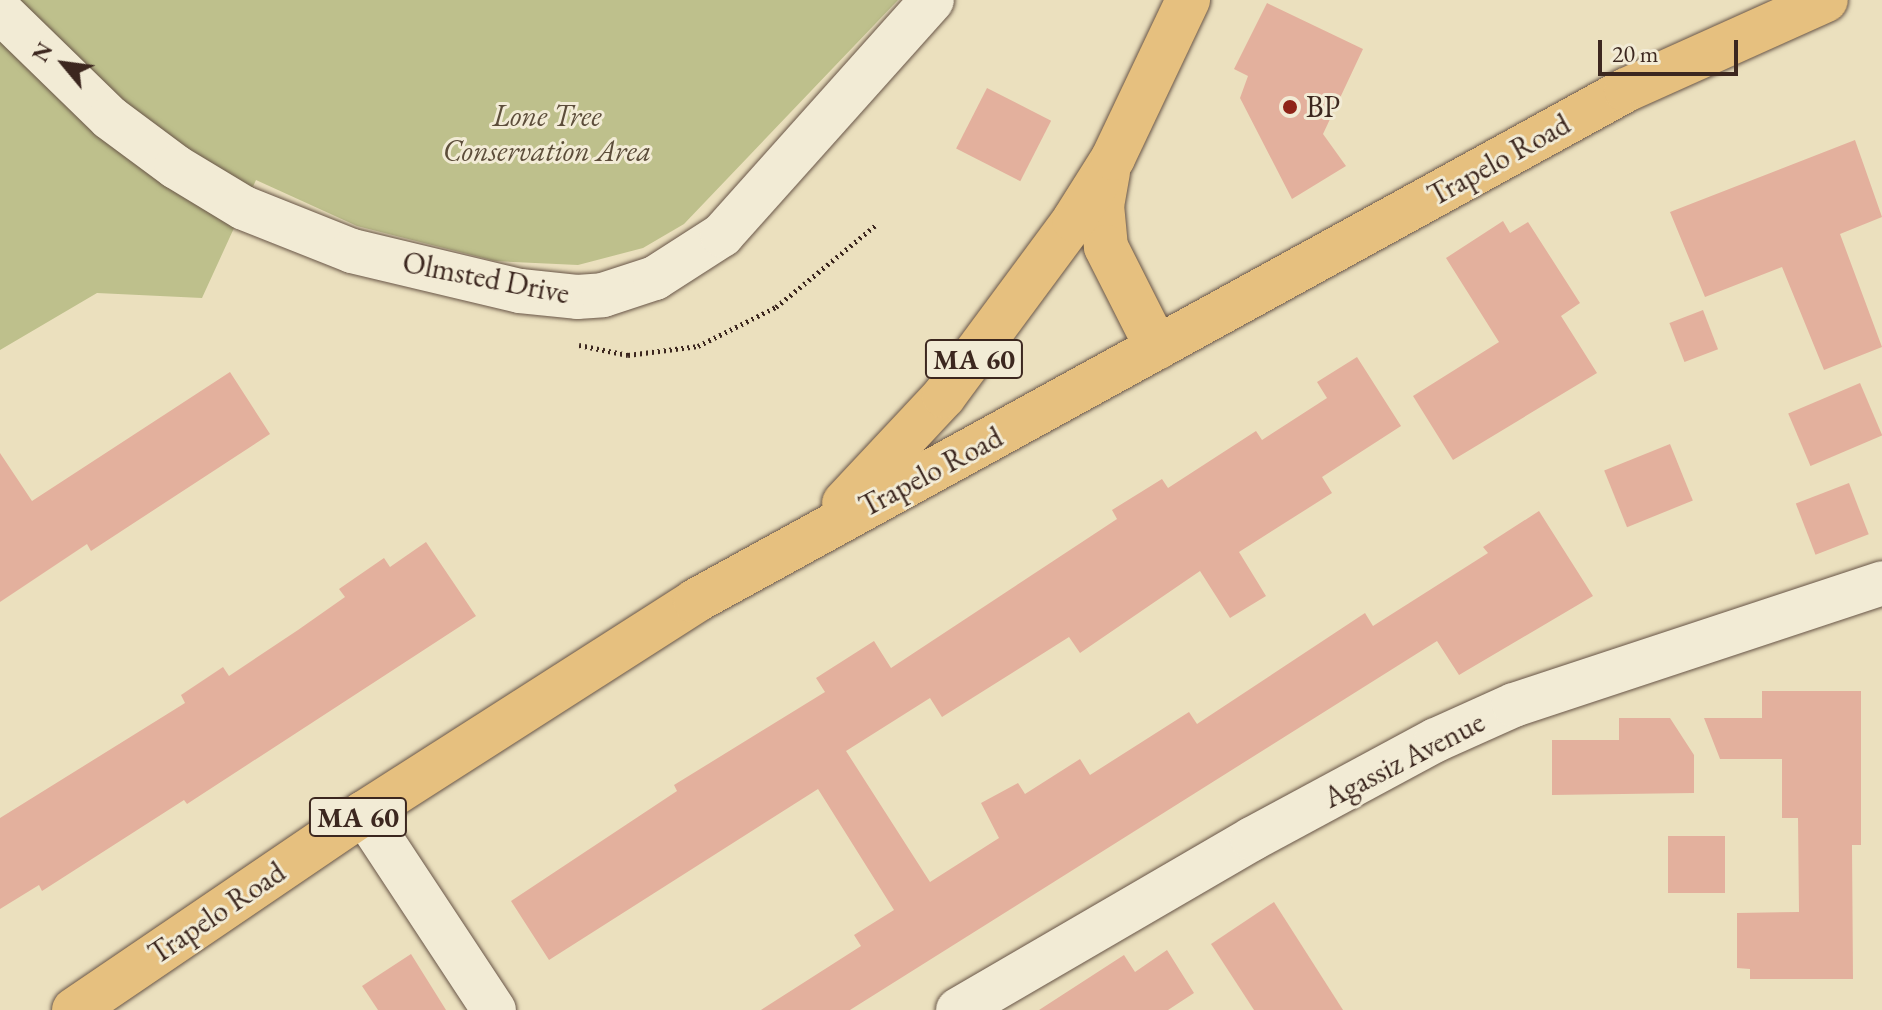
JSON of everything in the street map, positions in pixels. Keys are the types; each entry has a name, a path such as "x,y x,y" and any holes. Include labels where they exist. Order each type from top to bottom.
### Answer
{"main road":[{"name":"MA 60","path":"807,538 944,396 1051,254 1113,158 1188,0"},
{"name":"Trapelo Road","path":"74,1010 364,813 659,624 807,538 1626,90 1826,0"},
{"name":"MA 60","path":"1113,158 1102,205 1106,247 1157,348"}],"street":[{"name":"Olmsted Drive","path":"0,11 120,127 244,208 352,251 520,291 577,297 603,295 655,278 722,235 932,0"},
{"name":"Agassiz Avenue","path":"958,1010 1252,839 1436,740 1514,705 1882,583"},
{"path":"364,813 494,1010"}],"path":[{"path":"565,342 628,355 698,346 776,307 877,224"}],"green space":[{"name":"Lone Tree Conservation Area","path":"0,0 898,0 684,224 643,248 578,265 495,261 357,226 256,180 202,298 97,293 0,350"}],"building":[{"name":"BP","path":"1267,3 1363,49 1323,134 1346,166 1292,199 1240,98 1248,76 1234,69"},
{"path":"987,88 1051,121 1020,181 956,149"},
{"path":"1855,140 1882,217 1840,234 1882,347 1824,370 1782,267 1705,297 1670,212"},
{"path":"1503,221 1510,233 1528,222 1580,303 1561,316 1597,373 1453,460 1413,396 1499,342 1446,258"},
{"path":"1703,310 1718,349 1684,362 1669,323"},
{"path":"1357,357 1401,426 1322,477 1332,493 1239,552 1266,596 1230,618 1200,571 1080,653 1069,637 942,717 930,698 846,751 930,882 999,838 981,803 1018,783 1025,794 1080,759 1090,775 1189,712 1197,724 1365,613 1373,626 1488,553 1483,547 1539,511 1593,596 1459,675 1437,641 850,1010 761,1010 861,946 854,935 894,910 818,789 549,960 511,901 677,791 674,785 825,692 816,678 874,641 891,668 1117,519 1112,510 1162,479 1168,488 1256,431 1262,440 1327,398 1317,382"},
{"path":"230,372 270,434 91,551 87,544 0,602 0,453 32,501"},
{"path":"1860,383 1882,436 1810,466 1788,413"},
{"path":"1670,444 1693,501 1627,527 1604,471"},
{"path":"1849,483 1869,534 1815,555 1796,503"},
{"path":"426,542 476,616 187,804 184,800 42,891 39,885 0,909 0,818 185,703 181,695 223,667 229,676 298,630 345,597 339,589 384,558 390,567"},
{"path":"1762,691 1861,691 1861,845 1852,845 1853,979 1750,979 1750,969 1737,968 1737,913 1799,912 1798,818 1782,818 1782,759 1720,759 1704,718 1762,718"},
{"path":"1619,718 1670,718 1694,755 1694,793 1552,795 1552,740 1619,740"},
{"path":"1668,836 1725,836 1725,893 1668,893"},
{"path":"1274,902 1343,1010 1254,1010 1211,944"},
{"path":"1167,950 1194,993 1168,1010 1039,1010 1124,955 1135,972"},
{"path":"411,954 446,1010 378,1010 362,986"}],"place":[{"name":"BP","path":"1290,107"}]}
